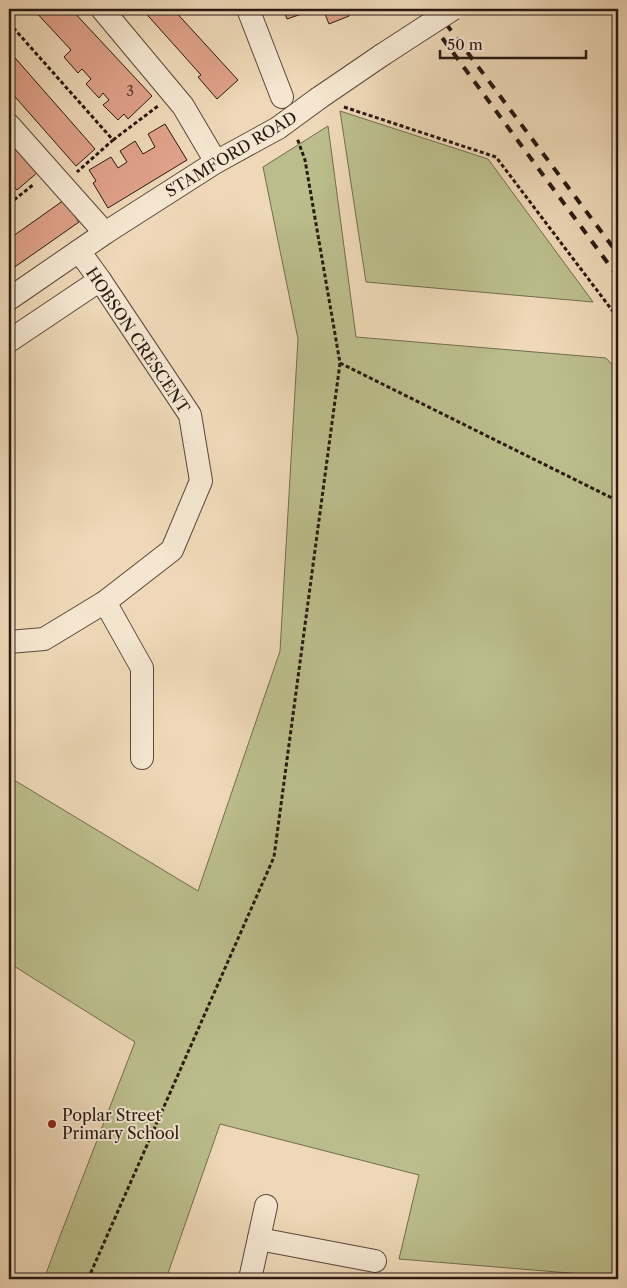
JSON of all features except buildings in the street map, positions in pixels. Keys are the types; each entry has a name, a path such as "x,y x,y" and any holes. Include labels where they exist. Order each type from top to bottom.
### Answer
{"street":[{"path":"102,9 183,106 216,162"},
{"path":"248,9 282,97"},
{"name":"STAMFORD ROAD","path":"9,299 78,251 216,162 287,131 320,98 453,9"},
{"path":"9,125 106,233"},
{"name":"HOBSON CRESCENT","path":"9,642 44,640 105,602 172,550 201,481 190,415 100,280 78,251"},
{"path":"9,341 100,280"},
{"path":"105,602 142,668 142,758"},
{"path":"250,1279 266,1206"},
{"path":"259,1239 375,1261"}],"path":[{"path":"9,23 113,140"},
{"path":"9,204 57,179 113,140 173,94"},
{"path":"320,98 496,157 618,318"},
{"path":"88,1279 274,858 340,364 305,160 287,131"},
{"path":"340,364 618,501"}],"green space":[{"path":"340,111 488,159 593,302 366,282"},
{"path":"328,126 356,337 606,358 618,371 618,1277 399,1259 419,1175 220,1124 166,1279 44,1279 135,1042 9,963 9,777 198,891 280,651 298,339 263,167"}],"railway":[{"path":"421,9 618,277"},
{"path":"435,9 618,254"}],"place":[{"name":"Poplar Street Primary School","path":"52,1124"}]}
